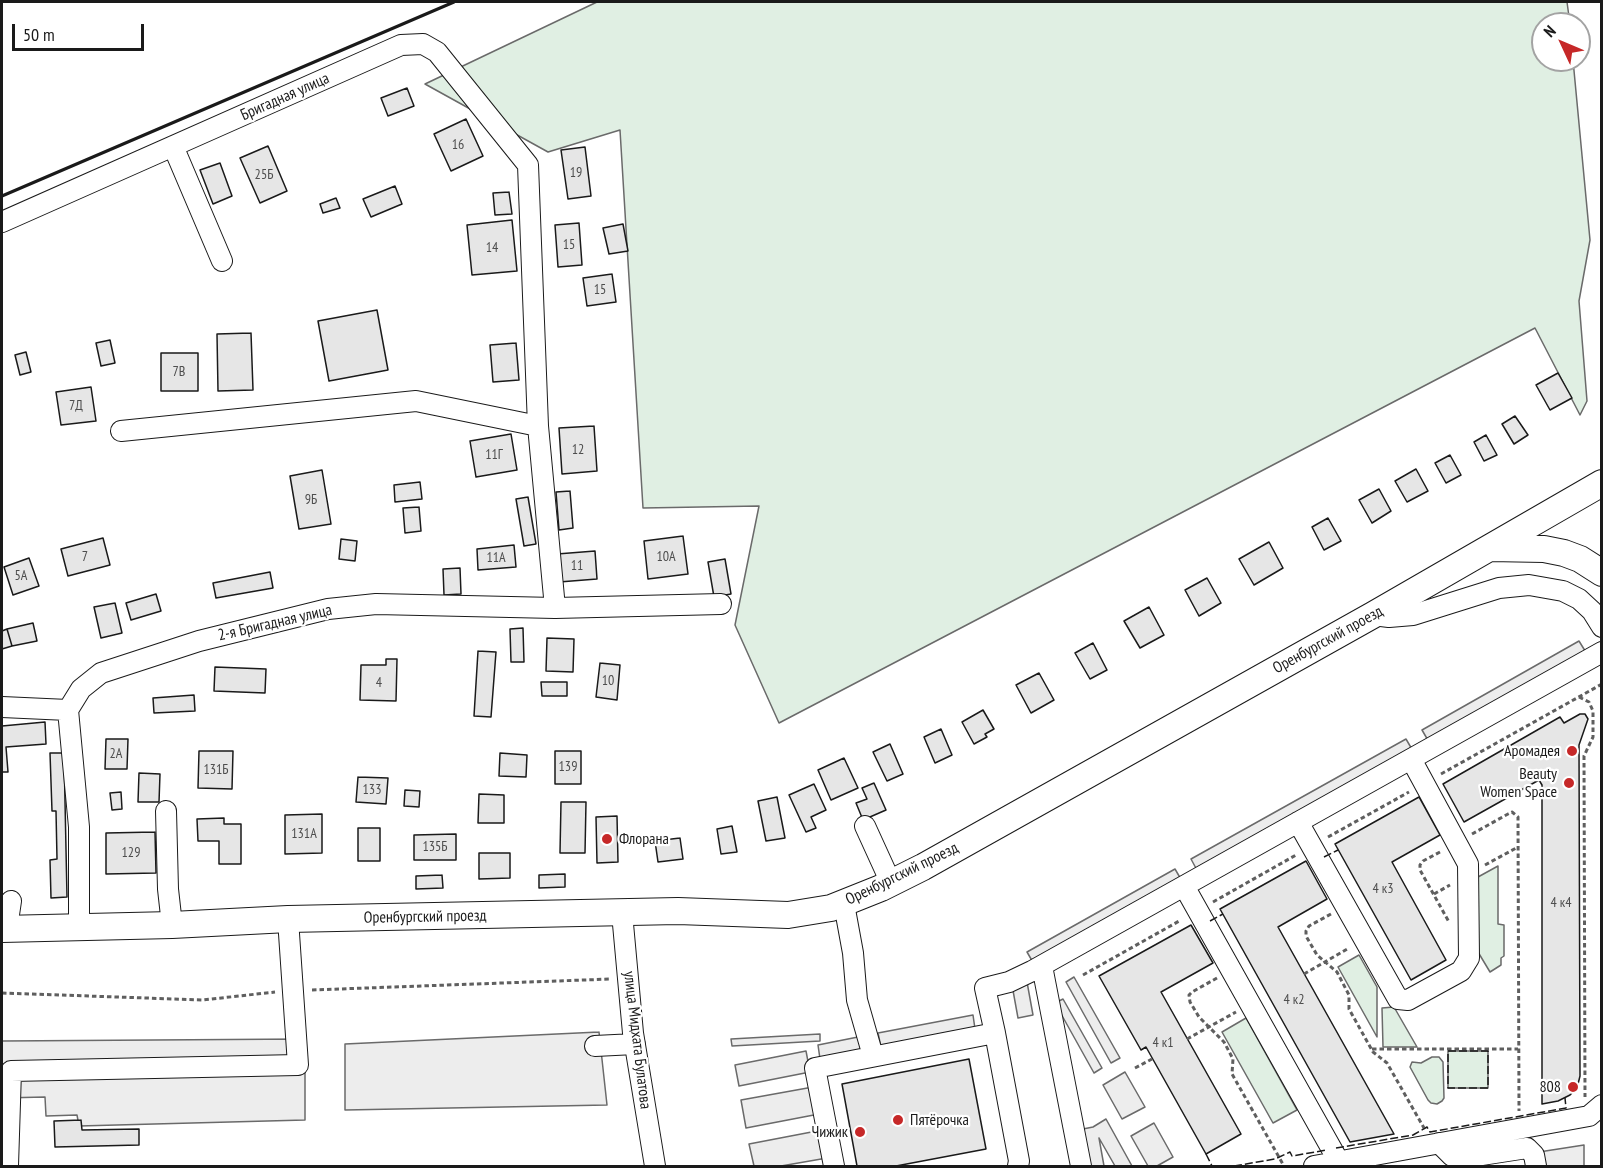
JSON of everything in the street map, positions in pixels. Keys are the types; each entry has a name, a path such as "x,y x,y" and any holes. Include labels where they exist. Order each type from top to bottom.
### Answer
{"main road":[{"name":"Оренбургский проезд","path":"4,928 172,925 288,919 678,911 788,915 844,904 923,867 1373,615 1602,483"},
{"path":"1486,549 1544,549 1564,553 1580,559 1602,573"}],"street":[{"name":"Бригадная улица","path":"2,222 401,45 423,44 437,52 528,165 537,426"},
{"path":"173,146 222,261"},
{"path":"121,431 416,401 537,426 555,608"},
{"path":"1373,615 1389,617 1413,615 1499,588 1529,585 1563,591 1579,599 1592,611 1602,627"},
{"name":"2-я Бригадная улица","path":"68,711 81,689 101,673 199,641 328,609 376,604 555,608 721,604"},
{"path":"1018,1167 1019,1161 985,988 1009,982 1042,966 1602,652"},
{"path":"2,707 68,711 79,827 79,927"},
{"path":"1298,822 1396,996 1404,1001 1461,971 1469,958 1470,874 1467,861 1411,759"},
{"path":"166,811 168,889 172,925"},
{"path":"865,826 891,883"},
{"path":"1184,886 1341,1163"},
{"path":"4,928 11,901"},
{"path":"844,904 853,953 857,1000 873,1056"},
{"name":"улица Мидхата Булатова","path":"622,913 635,1044 655,1167"},
{"path":"8,1167 10,1071 298,1065 288,919"},
{"path":"1042,966 1081,1167"},
{"path":"834,1167 815,1068 995,1033"},
{"path":"595,1046 635,1044"},
{"path":"1314,1167 1393,1159 1439,1143 1585,1117 1595,1113 1602,1105"},
{"path":"1439,1143 1452,1156 1462,1158 1527,1148 1534,1155 1536,1167"}],"path":[{"path":"1083,975 1602,684"},
{"path":"1579,697 1589,702 1593,711 1593,737 1584,756 1585,1117"},
{"path":"1469,958 1420,868 1423,861 1512,812 1518,817 1518,1116"},
{"path":"1345,906 1307,929 1306,936 1315,953 1336,972 1349,994 1349,1009 1372,1049 1386,1060 1424,1129"},
{"path":"1304,974 1364,940"},
{"path":"1232,970 1189,995 1190,1002 1196,1013 1224,1042 1233,1059 1232,1074 1284,1167"},
{"path":"2,993 203,1000 292,991 614,978 628,981"},
{"path":"1187,1039 1209,1027"},
{"path":"1372,1049 1518,1049"},
{"path":"1136,1068 1152,1059"}],"green space":[{"path":"597,2 1567,2 1568,12 1531,12 1531,72 1574,72 1590,240 1579,301 1587,401 1580,415 1535,328 779,723 735,625 759,506 643,508 620,130 548,152 425,84"},
{"path":"1498,866 1498,924 1504,925 1504,956 1501,958 1501,965 1490,972 1478,952 1478,877"},
{"path":"1359,955 1377,987 1377,1037 1338,967"},
{"path":"1394,1007 1417,1047 1383,1047 1382,1008"},
{"path":"1246,1018 1297,1110 1273,1123 1222,1032"},
{"path":"1448,1051 1488,1051 1488,1088 1448,1088"},
{"path":"1432,1057 1439,1057 1443,1062 1444,1098 1437,1104 1428,1100 1410,1067 1412,1062 1421,1063"}],"shaded area":[{"path":"1579,641 1587,654 1429,742 1422,730"},
{"path":"1406,739 1413,751 1198,872 1191,859"},
{"path":"1175,869 1182,881 1034,964 1027,952"},
{"path":"1074,977 1120,1058 1111,1063 1066,982"},
{"path":"1027,982 1033,1015 1018,1018 1012,985"},
{"path":"1063,999 1102,1068 1094,1073 1055,1003"},
{"path":"973,1015 975,1029 881,1047 878,1033"},
{"path":"599,1032 607,1105 345,1110 345,1044"},
{"path":"820,1034 820,1041 732,1046 731,1039"},
{"path":"863,1036 866,1050 820,1059 818,1045"},
{"path":"305,1039 305,1120 79,1126 77,1115 46,1116 45,1097 2,1098 2,1041"},
{"path":"806,1051 810,1072 739,1086 735,1065"},
{"path":"1125,1072 1145,1107 1122,1119 1103,1085"},
{"path":"813,1087 819,1114 746,1128 741,1100"},
{"path":"1106,1119 1132,1166 1115,1166 1099,1138 1104,1166 1090,1166 1083,1129 1093,1127"},
{"path":"1154,1123 1173,1157 1157,1166 1148,1166 1131,1136"},
{"path":"822,1130 827,1158 781,1166 754,1166 749,1144"},
{"path":"1584,1145 1584,1166 1542,1166 1539,1152"}],"building":[{"path":"407,88 414,106 388,116 381,98"},
{"path":"466,119 483,156 451,171 434,134"},
{"path":"268,146 287,191 260,203 240,158"},
{"path":"585,147 591,196 568,199 561,150"},
{"path":"220,163 232,196 213,204 200,170"},
{"path":"395,186 402,204 371,217 363,199"},
{"path":"509,192 512,214 495,215 493,193"},
{"path":"336,198 340,208 323,213 320,204"},
{"path":"512,220 517,271 472,275 467,225"},
{"path":"579,223 582,265 558,267 555,225"},
{"path":"623,224 628,251 609,254 603,228"},
{"path":"612,274 616,302 587,306 583,278"},
{"path":"377,310 388,370 329,381 318,321"},
{"path":"251,333 253,390 218,391 217,334"},
{"path":"110,340 115,363 101,366 96,343"},
{"path":"516,343 519,380 493,382 490,345"},
{"path":"26,352 31,372 20,375 15,355"},
{"path":"161,353 198,353 198,391 161,391"},
{"path":"1558,373 1572,398 1550,410 1536,385"},
{"path":"91,387 96,421 61,425 56,392"},
{"path":"1515,416 1528,435 1514,444 1502,424"},
{"path":"594,426 597,471 562,474 559,428"},
{"path":"511,434 517,470 476,477 470,441"},
{"path":"1486,435 1497,455 1484,461 1474,442"},
{"path":"1450,455 1461,475 1446,483 1435,463"},
{"path":"1416,469 1428,491 1407,502 1395,481"},
{"path":"322,470 331,524 299,529 290,476"},
{"path":"420,482 422,499 395,502 394,485"},
{"path":"1379,489 1391,511 1372,523 1359,500"},
{"path":"570,491 573,528 559,530 556,492"},
{"path":"528,497 536,544 524,546 516,499"},
{"path":"419,507 421,531 405,533 403,508"},
{"path":"1328,518 1341,541 1324,550 1312,527"},
{"path":"683,536 688,574 648,579 644,541"},
{"path":"103,538 110,565 68,576 61,549"},
{"path":"341,539 357,541 355,561 339,559"},
{"path":"1269,542 1283,568 1254,585 1239,559"},
{"path":"514,545 516,567 478,570 477,549"},
{"path":"595,551 597,579 559,582 557,554"},
{"path":"29,558 39,586 13,595 4,567"},
{"path":"725,559 731,594 714,597 708,562"},
{"path":"460,568 461,594 444,595 443,569"},
{"path":"270,572 273,588 216,598 213,583"},
{"path":"1207,578 1221,603 1199,616 1185,590"},
{"path":"156,594 161,611 131,620 126,603"},
{"path":"115,603 122,633 101,638 94,607"},
{"path":"1149,607 1164,635 1140,648 1124,621"},
{"path":"33,623 37,641 12,646 7,629"},
{"path":"523,628 524,662 511,662 510,629"},
{"path":"7,629 12,646 2,649 2,631"},
{"path":"547,638 574,639 573,672 546,671"},
{"path":"1093,643 1107,670 1090,679 1075,653"},
{"path":"478,651 496,652 491,717 474,716"},
{"path":"386,659 397,659 396,701 360,700 361,665 386,665"},
{"path":"600,663 620,665 617,700 596,697"},
{"path":"215,667 266,669 265,693 214,691"},
{"path":"1039,673 1054,700 1031,713 1016,685"},
{"path":"541,682 567,682 567,696 542,696"},
{"path":"194,695 195,711 154,713 153,698"},
{"path":"983,710 994,729 985,734 987,737 974,744 962,722"},
{"path":"1580,714 1585,714 1588,719 1579,745 1580,1076 1577,1088 1570,1095 1558,1101 1542,1104 1542,785 1539,780 1464,822 1443,784 1560,717 1564,723"},
{"path":"45,722 46,744 6,747 8,772 2,772 2,726"},
{"path":"941,729 952,755 935,763 924,737"},
{"path":"106,739 128,739 127,769 105,769"},
{"path":"890,744 903,774 887,781 873,752"},
{"path":"199,751 233,751 232,789 198,788"},
{"path":"555,751 581,751 581,784 555,784"},
{"path":"50,753 64,753 67,897 51,898 50,860 57,859 56,811 52,811"},
{"path":"500,753 527,755 526,777 499,776"},
{"path":"844,758 858,788 831,800 818,770"},
{"path":"139,773 160,774 159,802 138,802"},
{"path":"358,777 388,778 386,804 356,802"},
{"path":"874,783 886,810 863,820 856,803 867,799 862,788"},
{"path":"814,784 826,810 811,817 816,828 806,832 789,795"},
{"path":"405,790 420,791 419,807 404,806"},
{"path":"121,792 122,809 112,810 110,793"},
{"path":"479,794 504,795 504,823 478,823"},
{"path":"777,797 785,838 766,841 758,801"},
{"path":"1419,797 1440,835 1392,862 1446,960 1411,980 1335,844"},
{"path":"561,802 586,802 585,853 560,853"},
{"path":"322,814 322,853 285,854 285,815"},
{"name":"Флорана","path":"617,816 618,862 597,863 596,817"},
{"path":"224,818 224,824 241,824 241,864 219,864 219,841 198,841 197,819"},
{"path":"732,826 737,852 721,854 717,829"},
{"path":"358,828 380,828 380,861 358,861"},
{"path":"155,832 156,873 106,874 106,833"},
{"path":"456,834 456,860 414,860 414,835"},
{"path":"680,838 683,859 658,862 655,841"},
{"path":"479,853 510,853 510,878 479,879"},
{"path":"1306,861 1327,899 1278,927 1394,1134 1350,1142 1220,909"},
{"path":"565,874 565,887 539,888 539,875"},
{"path":"442,875 443,888 416,889 416,876"},
{"path":"1191,925 1213,963 1161,992 1241,1134 1206,1154 1146,1047 1141,1050 1099,976"},
{"path":"969,1059 986,1149 896,1166 857,1166 842,1084"},
{"path":"81,1120 82,1130 139,1129 139,1145 55,1147 54,1121"}],"fence":[{"path":"1324,857 1338,850"},
{"path":"1210,921 1223,914"},
{"path":"1448,1051 1488,1051 1488,1088 1448,1088 1448,1051"},
{"path":"1336,1148 1413,1135 1427,1127 1430,1132 1566,1108 1565,1098"},
{"path":"1234,1166 1275,1159 1290,1152 1292,1156 1327,1150"},
{"path":"1206,1154 1212,1166"}],"wall":[{"path":"2,196 454,2"}],"place":[{"name":"Аромадея","path":"1572,751"},
{"name":"Beauty Women Space","path":"1569,783"},
{"name":"Флорана","path":"607,839"},
{"name":"808","path":"1573,1087"},
{"name":"Пятёрочка","path":"898,1120"},
{"name":"Чижик","path":"860,1132"}]}
